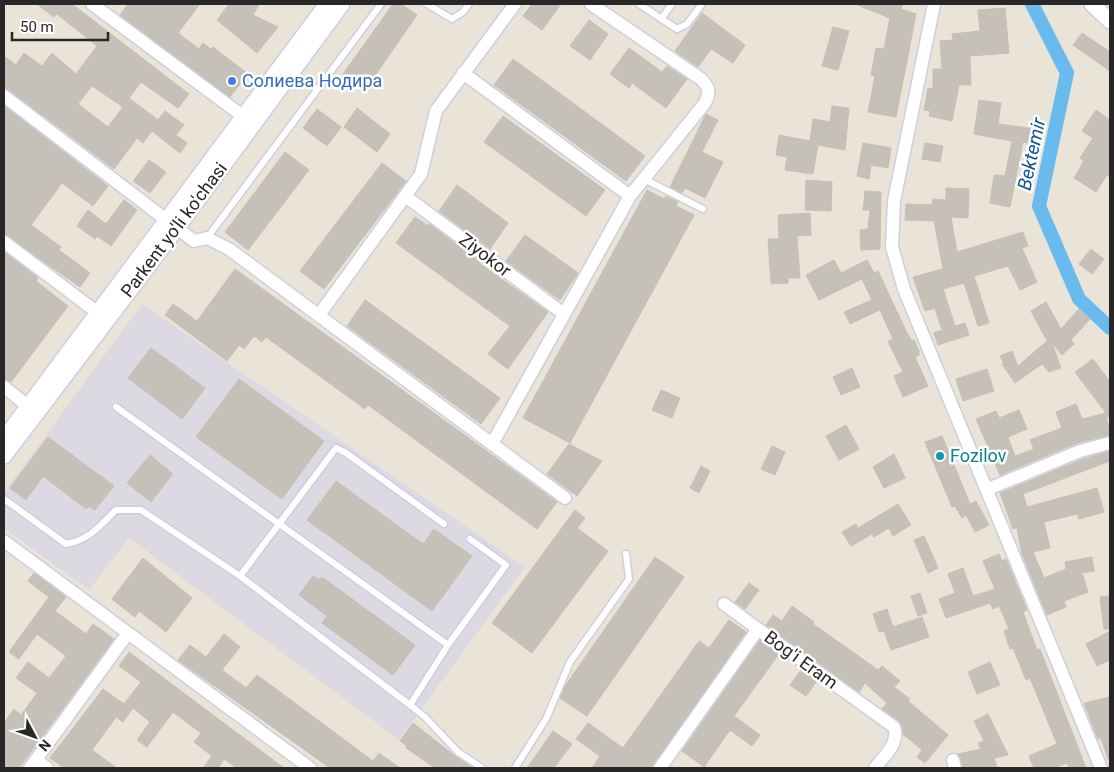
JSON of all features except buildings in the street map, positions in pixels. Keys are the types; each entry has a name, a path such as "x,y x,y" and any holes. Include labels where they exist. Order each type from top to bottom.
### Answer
{"street":[{"path":"92,4 244,117"},
{"name":"Parkent yo'li ko'chasi","path":"4,439 98,312 172,224 244,117 327,4"},
{"name":"Parkent yo'li ko'chasi","path":"4,456 172,224 342,4"},
{"path":"319,315 421,174 436,111 514,4"},
{"path":"492,444 630,196 705,103 709,93 708,86 591,4"},
{"path":"934,4 894,201 892,247 904,289 988,489 1101,768"},
{"path":"1092,4 1110,21"},
{"path":"463,73 630,196"},
{"path":"4,96 194,241 207,238 229,249 565,498"},
{"name":"Ziyokor","path":"405,196 564,314"},
{"path":"4,242 98,312"},
{"path":"4,387 28,406"},
{"path":"988,489 1080,451 1110,443"},
{"path":"4,541 310,768"},
{"path":"724,604 758,629"},
{"name":"Bog'i Eram","path":"660,768 758,629 894,727 896,733 895,742 875,768"},
{"path":"47,768 33,764 128,634"}],"lane":[{"path":"207,238 381,4"},
{"path":"427,4 452,18 463,12 469,4"},
{"path":"640,4 678,29 683,28 702,4"},
{"path":"661,19 672,4"},
{"path":"644,179 703,209"},
{"path":"116,407 448,646"},
{"path":"240,576 336,448 346,453 444,524"},
{"path":"4,500 66,544 79,542 91,534 116,510 141,510 240,576 425,716 458,752 482,768"},
{"path":"410,705 448,646 506,565 470,539"},
{"path":"515,768 546,719 570,662 629,579 626,554"}],"shaded area":[{"path":"142,304 525,567 399,740 129,538 89,590 4,528 4,492"}],"waterway":[{"name":"Bektemir","path":"1032,4 1067,73 1039,206 1079,299 1110,328"}],"place":[{"name":"Солиева Нодира","path":"232,81"},
{"name":"Fozilov","path":"940,456"}]}
